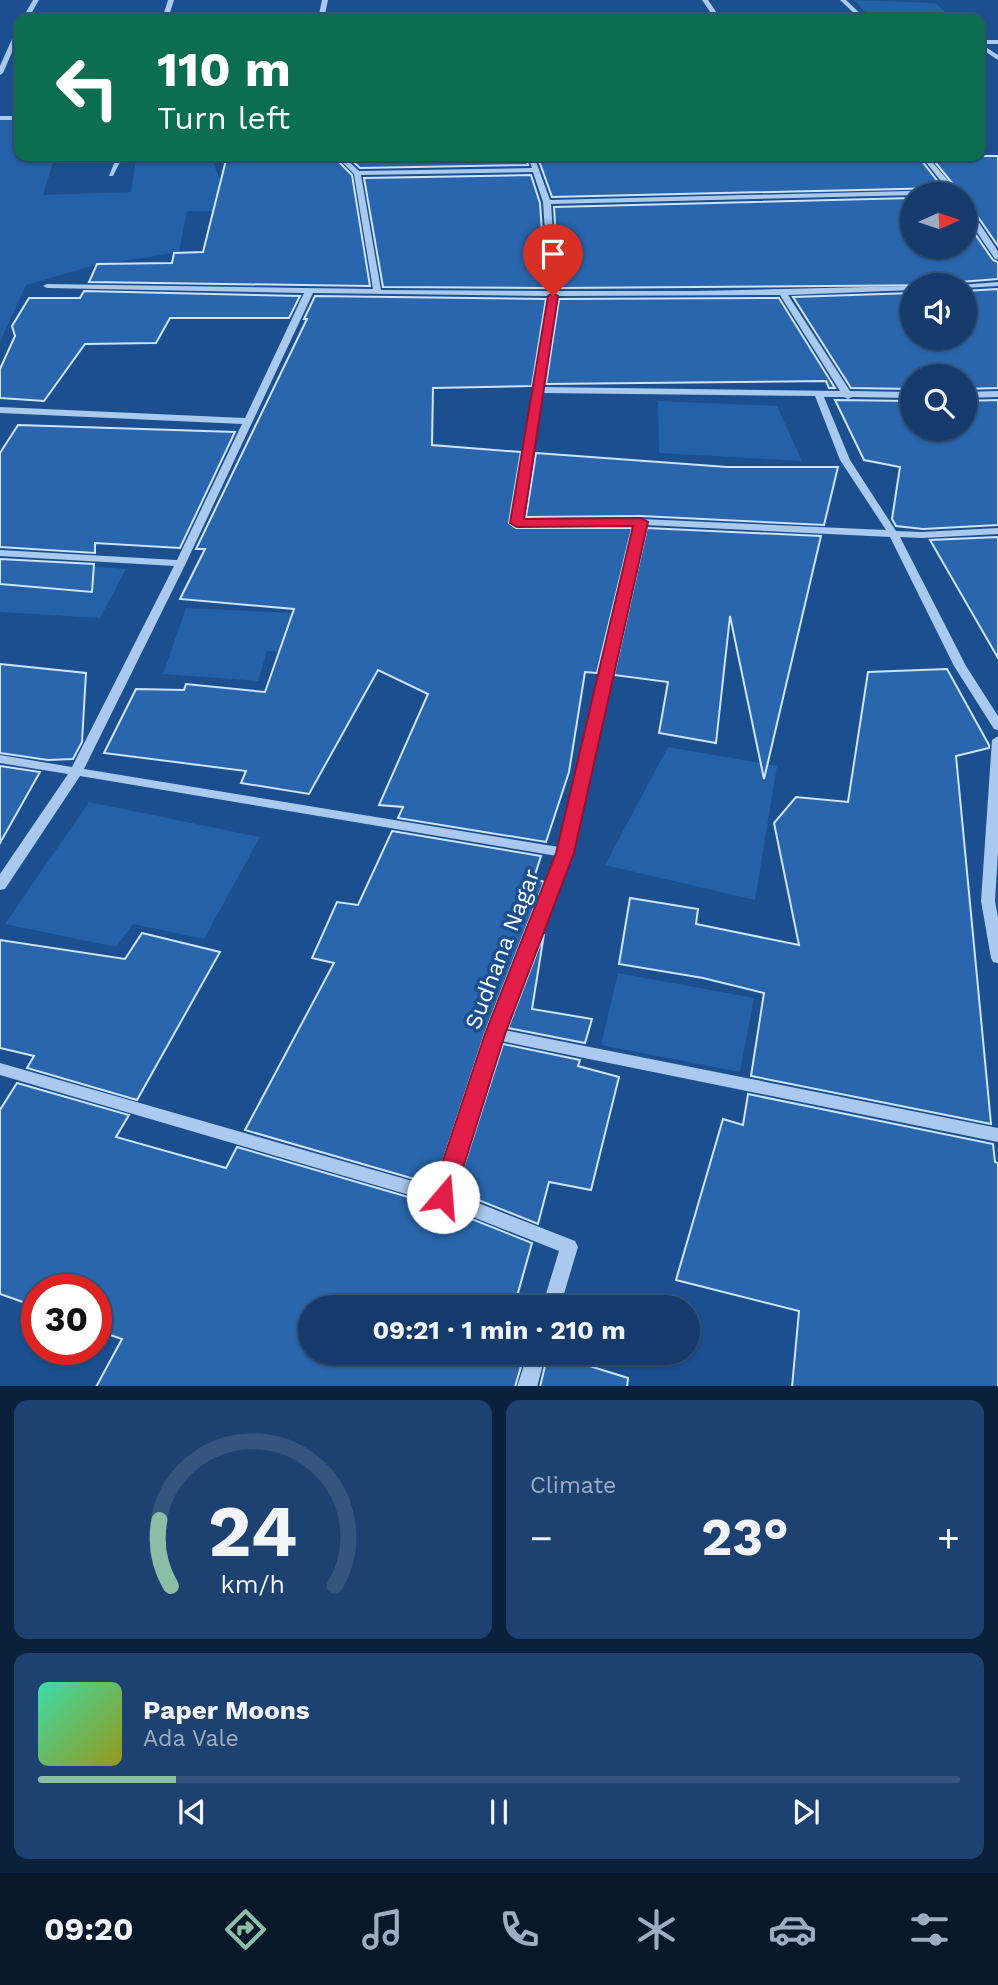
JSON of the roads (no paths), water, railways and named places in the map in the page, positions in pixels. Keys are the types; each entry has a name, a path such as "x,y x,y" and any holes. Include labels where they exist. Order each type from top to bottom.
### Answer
{"street":[{"path":"843,0 858,14"},
{"path":"0,40 14,40 0,73"},
{"path":"111,175 118,161"},
{"path":"344,161 357,173 376,290"},
{"path":"533,161 547,202 553,296 517,523 641,522 894,535 998,531"},
{"path":"928,161 946,182"},
{"path":"357,173 536,170"},
{"path":"547,202 900,194"},
{"path":"977,226 998,257"},
{"path":"977,286 998,285"},
{"path":"47,286 376,290 553,296 784,294 900,289"},
{"path":"0,885 76,772 181,563 310,290"},
{"path":"784,294 848,396"},
{"path":"536,390 900,395"},
{"path":"977,395 998,394"},
{"path":"819,395 845,460 894,535 960,666 998,726"},
{"path":"0,410 246,421"},
{"name":"Sudhana Nagar","path":"443,1197 495,1034 565,853 641,522"},
{"path":"0,553 181,563"},
{"path":"998,740 988,901 998,958"},
{"path":"0,759 565,853"},
{"path":"495,1034 998,1135"},
{"path":"0,1069 443,1197 569,1247 555,1295"},
{"path":"527,1386 533,1365"}]}
